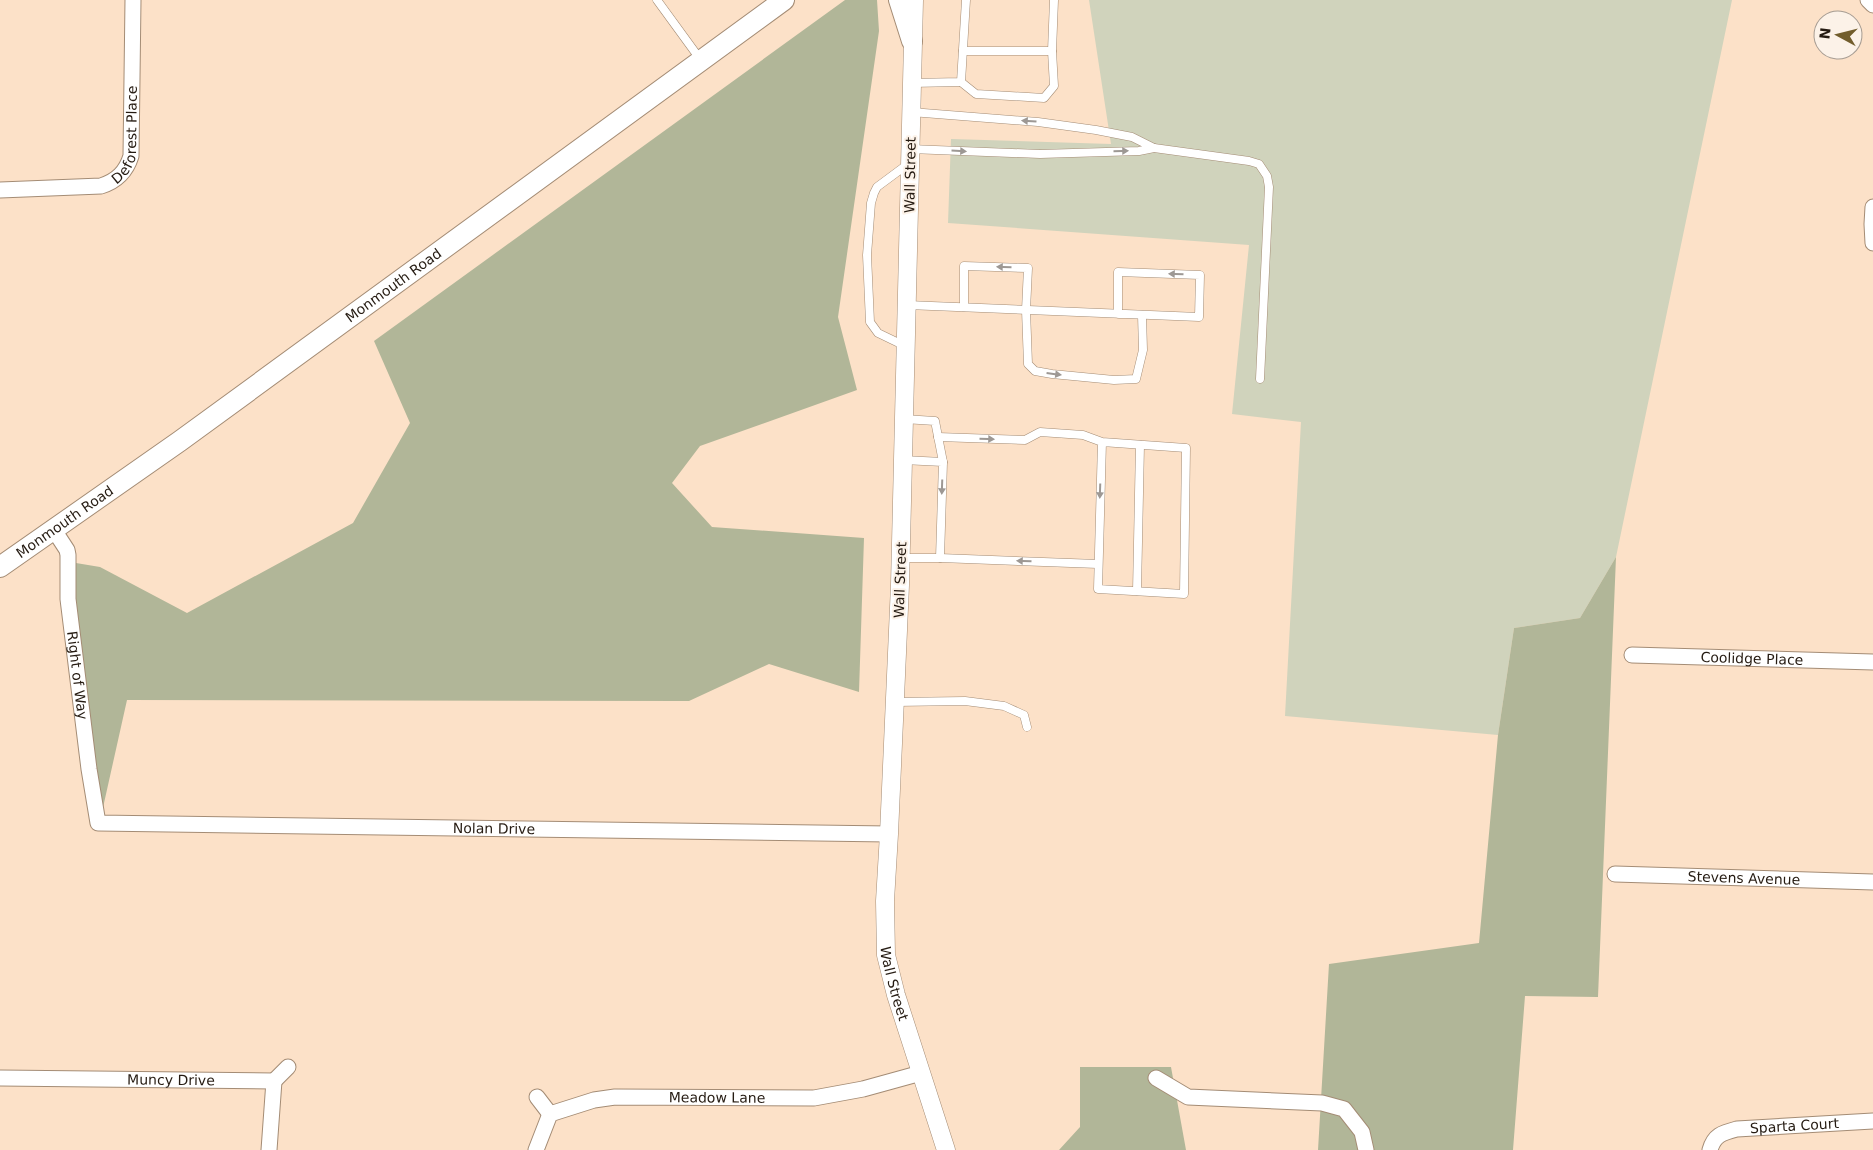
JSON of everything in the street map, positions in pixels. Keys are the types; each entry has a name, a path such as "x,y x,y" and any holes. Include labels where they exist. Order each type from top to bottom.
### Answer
{"main road":[{"name":"Monmouth Road","path":"0,566 180,441 784,0"},
{"path":"899,0 912,41"}],"street":[{"name":"Deforest Place","path":"0,190 101,186 110,183 122,175 128,166 131,156 133,0"},
{"name":"Wall Street","path":"914,0 901,558 890,834 886,884 886,955 896,995 946,1150"},
{"path":"1868,0 1873,5"},
{"path":"1873,207 1873,243"},
{"name":"Right of Way","path":"54,530 67,550 68,555 68,599 98,823"},
{"name":"Coolidge Place","path":"1632,655 1873,662"},
{"name":"Nolan Drive","path":"98,823 890,834"},
{"name":"Stevens Avenue","path":"1615,874 1873,882"},
{"path":"269,1150 274,1081 288,1067"},
{"name":"Meadow Lane","path":"550,1114 594,1100 615,1097 814,1098 863,1089 921,1073"},
{"name":"Muncy Drive","path":"0,1078 274,1081"},
{"path":"1156,1078 1188,1097 1322,1103 1344,1109 1362,1132 1366,1150"},
{"path":"536,1150 550,1114 537,1098"},
{"name":"Sparta Court","path":"1713,1143 1722,1133 1736,1129 1873,1120"}],"lane":[{"path":"657,0 701,60"},
{"path":"961,82 966,0"},
{"path":"911,83 961,82 976,94 1044,98 1054,86 1052,51 1054,0"},
{"path":"963,51 1052,51"},
{"path":"911,112 1038,122 1096,130 1132,137 1154,148 1259,164 1267,176 1269,188 1260,379"},
{"path":"905,346 878,333 870,322 866,255 871,202 874,193 877,187 910,156 1139,151 1154,148"},
{"path":"964,307 964,266 1028,268 1026,310 1028,364 1035,371 1114,380 1136,379 1143,350 1142,315"},
{"path":"906,305 1199,318 1200,275 1118,272 1118,314"},
{"path":"904,418 935,421 943,462 940,558"},
{"path":"938,437 1025,440 1040,432 1083,435 1102,442 1186,448 1184,594 1098,589 1102,442"},
{"path":"1137,591 1140,445"},
{"path":"903,460 943,462"},
{"path":"901,558 1098,564"},
{"path":"895,702 965,701 1004,706 1024,715 1027,727"}],"green space":[{"path":"845,0 877,0 879,31 838,317 857,390 700,446 672,483 712,527 864,538 859,692 769,664 689,701 127,700 100,821 70,562 100,567 187,613 353,523 410,423 374,341"},
{"path":"1089,0 1732,0 1616,557 1580,618 1514,628 1498,735 1285,716 1301,422 1232,414 1249,245 948,223 951,139 1111,144"},
{"path":"1616,557 1598,997 1525,996 1513,1150 1318,1150 1329,964 1479,943 1498,735 1514,628 1580,618"},
{"path":"1080,1067 1171,1067 1186,1150 1059,1150 1080,1127"}]}
